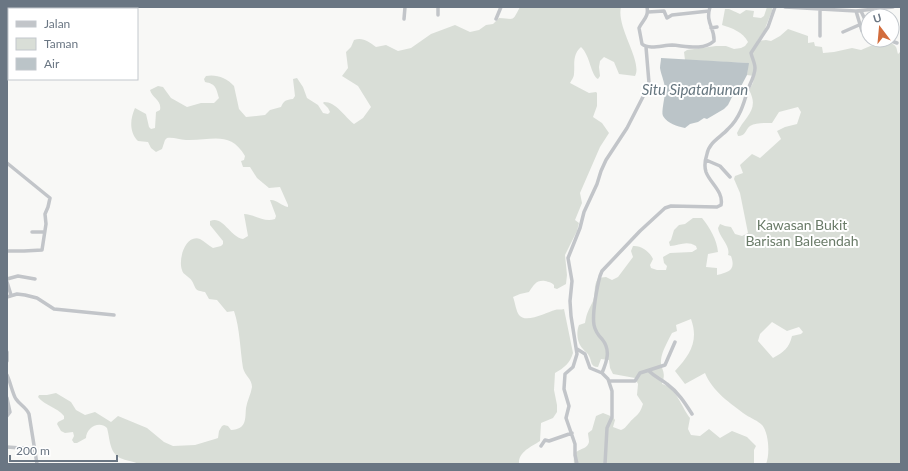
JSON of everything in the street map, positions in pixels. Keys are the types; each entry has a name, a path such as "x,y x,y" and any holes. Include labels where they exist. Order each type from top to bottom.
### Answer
{"street":[{"path":"404,19 405,7"},
{"path":"438,7 438,15"},
{"path":"496,19 501,7"},
{"path":"577,464 575,444 566,418 569,406 564,390 564,378 566,372 574,367 577,356 571,316 570,301 572,281 568,258 580,228 584,212 606,160 628,128 649,83 646,47 642,44 639,28 648,12 647,7"},
{"path":"602,373 608,349 595,329 593,318 599,279 602,271 640,231 668,207 682,205 717,207 721,205 722,201 720,195 706,171 706,160 709,147 737,118 754,74 755,68 751,53 768,27 775,7"},
{"path":"787,7 831,8 860,11"},
{"path":"881,8 893,7"},
{"path":"820,36 822,8"},
{"path":"646,47 673,45 689,48 711,44 715,39 708,18 709,9 672,15 667,18 664,11 648,12"},
{"path":"843,32 859,24 856,11"},
{"path":"711,28 717,27"},
{"path":"706,160 720,166 730,177"},
{"path":"7,163 50,198 45,214 46,224 41,250 7,251"},
{"path":"32,232 44,232"},
{"path":"35,279 18,276 7,280 9,296 25,295 37,298 54,309 114,315"},
{"path":"609,381 635,381 640,373 666,364 675,342"},
{"path":"577,349 585,354 590,368 602,373 609,381 612,396 612,414 607,428 604,464"},
{"path":"7,352 7,361"},
{"path":"649,371 656,378 663,380 676,392 692,414"},
{"path":"7,375 15,397 29,414 37,464"},
{"path":"7,398 10,412 7,416"},
{"path":"542,446 545,440 549,441 572,434"},
{"path":"7,447 34,449"}],"green space":[{"path":"520,7 621,7 620,15 622,24 633,53 636,70 635,76 619,74 614,62 604,57 600,61 600,76 598,79 581,47 575,56 574,75 570,83 589,93 597,93 597,106 593,117 602,123 609,133 600,147 580,193 582,203 575,220 579,223 577,231 565,255 567,275 566,284 557,289 554,288 554,285 551,283 539,281 529,292 513,297 519,315 526,318 537,317 556,310 564,309 573,353 566,365 555,373 554,390 557,412 553,418 541,423 540,441 523,453 519,460 519,464 139,464 122,459 116,455 110,444 107,428 104,426 94,426 88,431 86,438 77,443 74,443 72,440 74,436 73,432 65,433 61,431 57,424 64,419 64,416 58,410 41,400 38,397 39,395 56,393 71,402 76,410 85,415 95,412 111,422 118,416 147,428 164,442 173,446 195,445 218,438 219,431 222,426 228,426 231,430 240,428 243,426 245,420 252,387 251,382 243,368 239,332 234,311 227,312 217,300 209,299 205,292 196,289 191,279 183,272 181,266 182,254 190,240 195,238 200,239 213,248 223,244 223,241 210,225 210,221 219,221 238,237 243,239 248,236 244,214 271,220 275,219 276,216 270,200 288,207 288,205 280,187 269,188 257,178 250,167 243,167 241,161 244,160 245,156 239,148 226,140 186,140 167,138 162,149 156,152 151,148 148,142 138,141 133,134 131,125 135,108 146,114 149,127 151,129 155,128 156,112 160,110 160,104 150,90 158,86 163,87 171,98 187,107 201,103 214,103 219,98 216,89 213,85 205,82 204,79 206,76 217,76 225,79 234,86 239,109 246,117 265,115 270,110 281,107 286,101 293,99 295,96 293,79 297,78 303,87 307,98 318,105 323,113 328,114 330,112 323,103 324,102 332,104 354,124 363,118 371,107 358,86 342,76 348,68 346,52 351,47 354,40 363,40 376,47 386,45 398,51 411,48 431,34 455,25 470,32 479,30 486,25 493,24 499,18 511,19 516,15"},
{"name":"Kawasan Bukit Barisan Baleendah","path":"767,7 772,8 764,31 757,41 771,41 788,29 808,36 808,43 814,42 815,46 822,47 823,53 852,48 861,50 866,48 896,48 898,54 901,51 901,464 766,464 768,444 766,433 762,425 722,397 712,386 705,373 685,384 675,371 685,359 692,347 694,334 691,319 676,325 677,331 672,333 665,346 661,360 661,366 664,373 662,384 667,386 675,393 690,418 688,429 691,435 700,436 709,429 720,438 732,431 747,437 756,446 754,450 754,463 574,464 575,454 589,442 588,433 592,430 596,416 603,413 613,417 615,420 613,427 621,430 625,428 638,414 643,404 637,395 638,384 635,378 613,374 610,368 609,360 601,359 598,367 595,367 589,355 581,347 578,341 578,328 579,325 585,323 587,313 594,298 598,278 606,277 612,280 618,277 633,257 631,251 633,246 642,248 650,254 653,259 650,265 651,268 666,270 667,266 664,263 663,257 670,253 692,252 697,249 696,246 689,243 670,246 669,242 674,230 679,225 685,224 693,218 702,218 715,239 718,252 708,254 706,267 717,268 717,275 730,270 733,264 731,256 728,255 728,248 720,235 718,228 720,224 731,227 735,234 742,236 748,233 740,193 734,179 735,176 743,173 740,165 752,154 760,158 781,139 777,131 797,124 801,112 798,107 779,112 772,123 752,125 744,134 738,136 737,133 750,113 753,103 749,90 753,83 754,76 747,75 748,63 685,60 684,52 687,50 716,46 726,46 734,49 745,46 748,42 740,33 722,25 725,9 729,9 740,14 746,10 754,11 753,17 761,18 764,16","holes":["772,322 787,331 799,327 803,332 792,336 786,349 773,358 758,341 760,334"]}],"water":[{"name":"Situ Sipatahunan","path":"661,58 749,63 747,75 738,92 732,97 728,105 707,119 704,118 698,122 690,124 685,128 670,123 663,116 662,111 665,89 660,68"}]}
